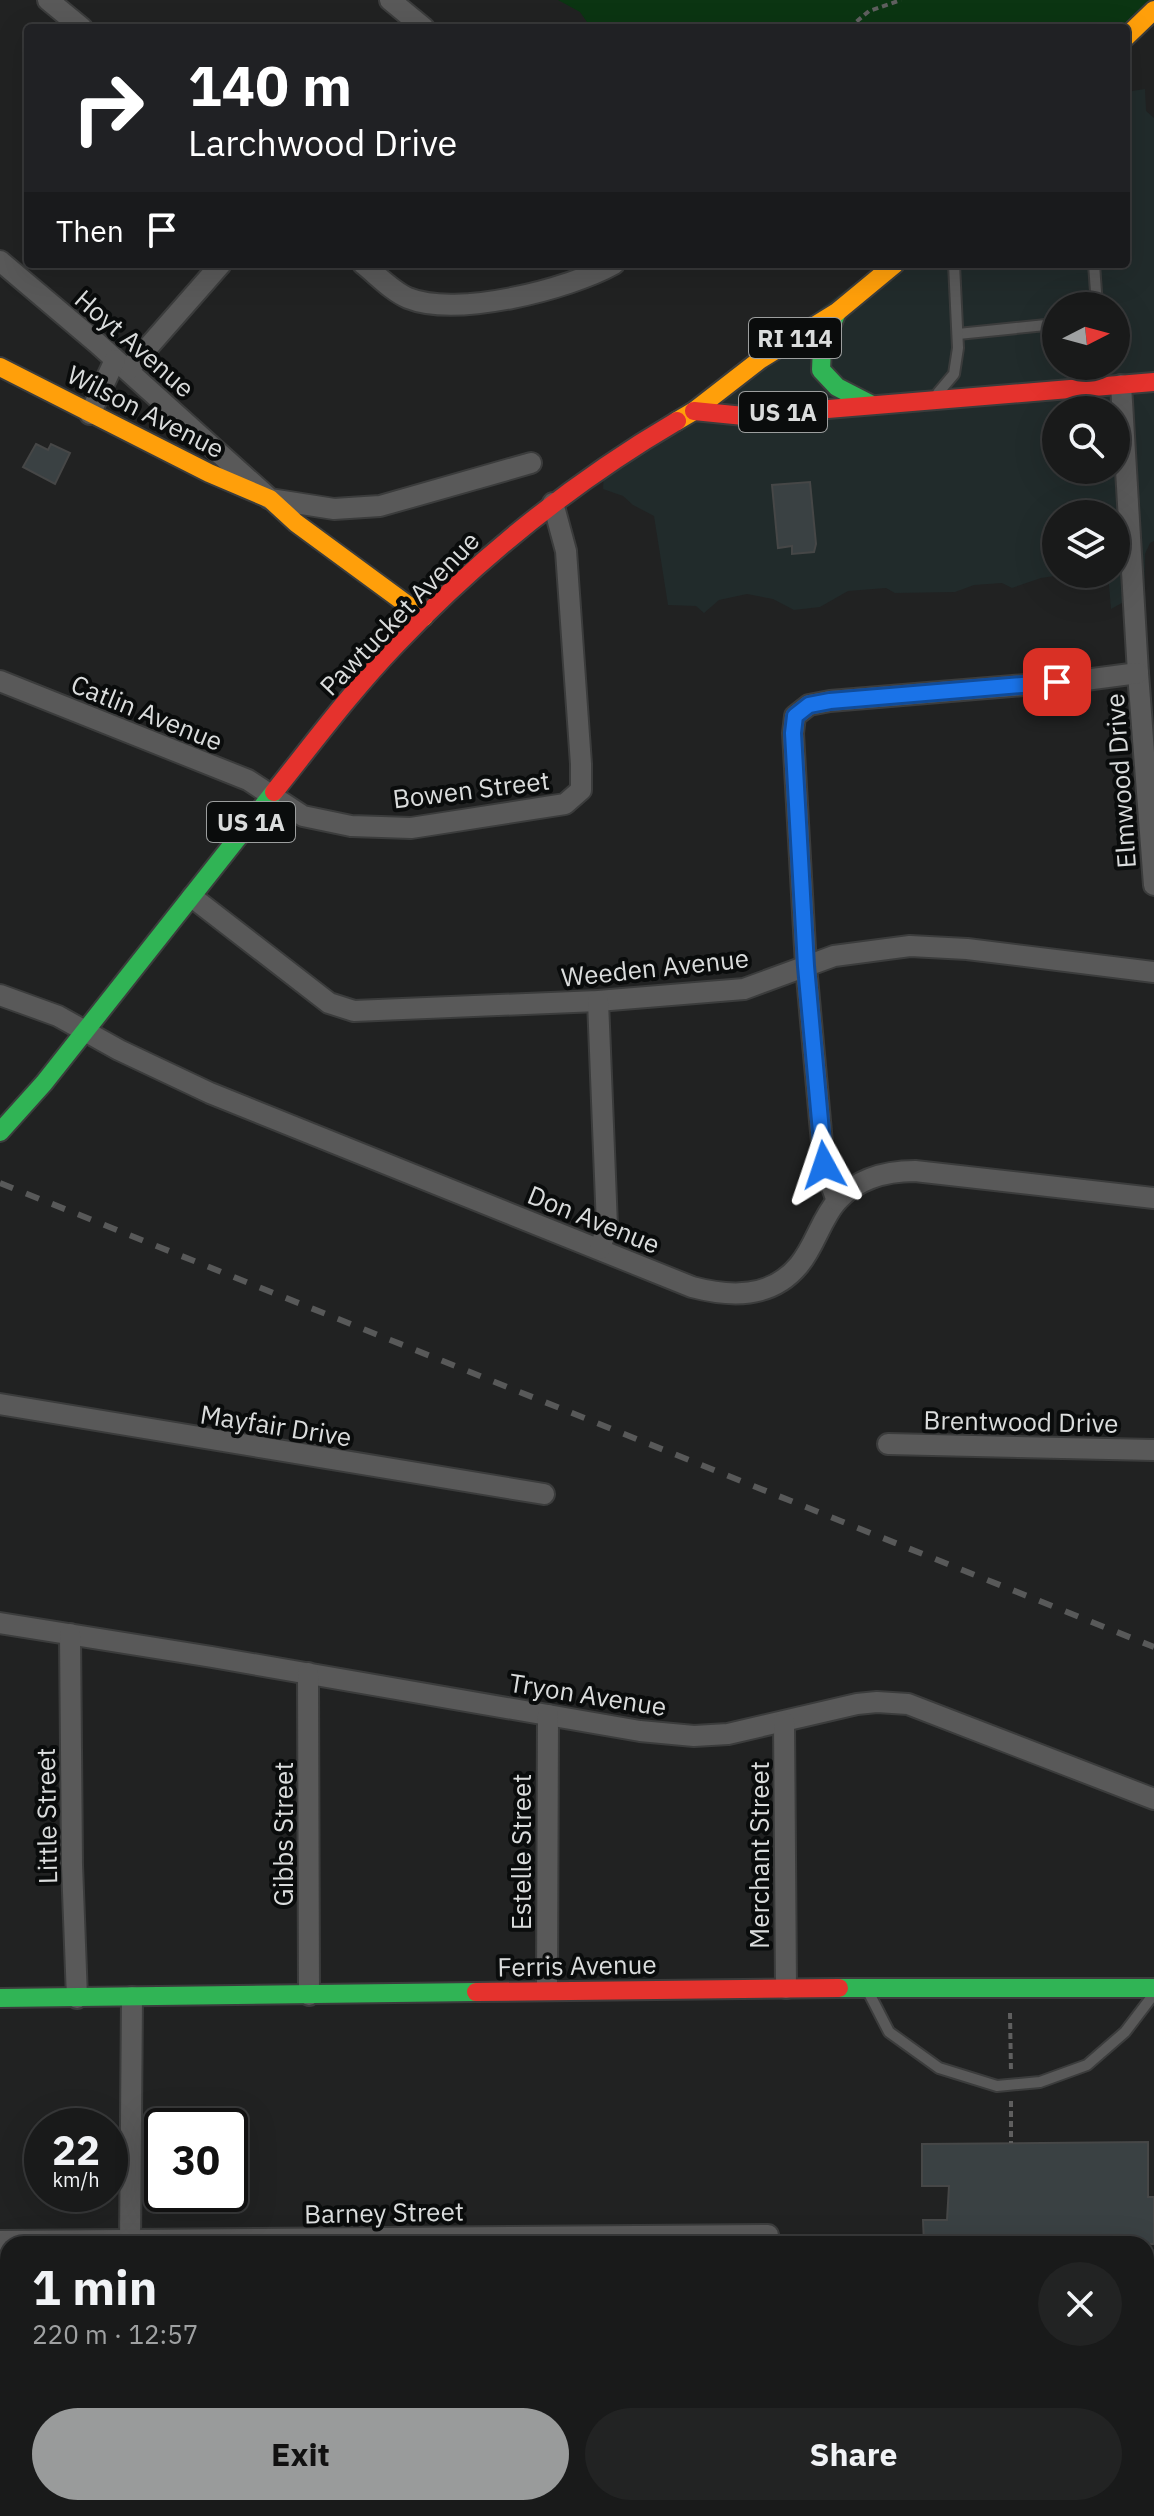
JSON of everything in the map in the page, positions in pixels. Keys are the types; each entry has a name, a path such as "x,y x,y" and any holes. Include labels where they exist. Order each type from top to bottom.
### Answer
{"main road":[{"path":"1130,33 1154,10"},
{"name":"Pawtucket Avenue","path":"0,1132 85,1032 365,680 424,617 487,557 553,503 636,445 694,411 761,359 837,312 890,268"},
{"path":"837,312 819,350 819,365 826,378 842,391 872,405"},
{"name":"Wilson Avenue","path":"0,367 209,473 270,499"},
{"name":"US 1A","path":"694,411 744,416 932,401 1098,382 1121,385 1154,382"},
{"name":"Hoyt Avenue","path":"270,499 296,523 424,617"},
{"name":"Ferris Avenue","path":"0,1998 547,1990 1154,1988"}],"street":[{"path":"48,0 77,24"},
{"path":"390,0 417,24"},
{"name":"Hoyt Avenue","path":"0,261 122,365 270,499"},
{"path":"90,414 122,365 217,268"},
{"path":"368,268 407,298 444,306 485,304 593,276 607,268"},
{"name":"Elmwood Drive","path":"1121,385 1154,885"},
{"path":"270,499 334,509 380,506 531,463"},
{"name":"Bowen Street","path":"271,796 303,816 351,826 411,828 565,804 581,790 566,551 553,503"},
{"path":"837,1201 824,1165 806,966 793,733 795,716 809,705 830,701 1138,673"},
{"name":"Catlin Avenue","path":"0,681 248,780 271,796"},
{"name":"Weeden Avenue","path":"192,897 329,1003 354,1011 598,1001 744,989 834,956 910,946 967,949 1154,972"},
{"name":"Don Avenue","path":"0,995 58,1016 210,1093 692,1287 719,1294 745,1295 773,1287 799,1266 837,1201 862,1182 888,1171 915,1171 1154,1198"},
{"path":"598,1001 607,1226 600,1249"},
{"name":"Mayfair Drive","path":"0,1404 544,1494"},
{"name":"Brentwood Drive","path":"888,1444 1154,1450"},
{"name":"Tryon Avenue","path":"0,1623 640,1731 694,1736 728,1734 857,1704 908,1704 1154,1799"},
{"name":"Little Street","path":"70,1634 72,1865 77,1998"},
{"name":"Gibbs Street","path":"308,1673 309,1995"},
{"name":"Estelle Street","path":"547,1990 548,1715"},
{"name":"Merchant Street","path":"784,1722 786,1988"},
{"path":"130,2236 132,1997"},
{"name":"Barney Street","path":"688,2236 768,2235"}],"lane":[{"path":"932,401 954,374 958,334 954,268"},
{"path":"1094,268 1096,292"},
{"path":"958,334 1042,325"},
{"path":"867,1989 889,2032 939,2068 997,2086 1040,2082 1087,2065 1125,2032 1154,1994"}],"path":[{"path":"854,24 869,11 901,0"}],"shaded area":[{"path":"1145,89 1146,111 1154,118 1154,541 1145,554 1144,605 1129,599 1111,609 1109,588 1130,588 1130,500 1042,500 1042,578 1012,588 1002,583 974,585 955,592 895,593 886,588 848,591 820,607 794,610 773,599 747,594 719,600 704,613 696,606 668,605 654,516 623,496 603,489 604,470 875,268 1130,268 1130,91"}],"green space":[{"path":"558,0 1154,0 1130,24 588,24 580,12"}],"building":[{"path":"36,444 48,450 51,444 70,453 55,484 23,467"},
{"path":"810,482 816,544 814,552 792,554 792,546 778,548 772,485"},
{"path":"1148,2142 1148,2197 1154,2197 1154,2236 924,2236 923,2220 947,2220 949,2186 922,2186 922,2144"}],"railway":[{"path":"0,1183 1154,1647"}],"traffic: fast":[{"path":"837,312 822,348 821,370 837,387 872,405"},
{"path":"0,1132 44,1083 274,792"},
{"path":"839,1988 1154,1988"},
{"path":"0,1998 476,1992"}],"traffic: slow":[{"path":"1130,33 1154,10"},
{"path":"677,421 761,359 837,312 890,268"},
{"path":"0,367 209,473 270,499 296,523 424,617"}],"traffic: jam":[{"path":"694,411 744,416 1154,382"},
{"path":"274,792 380,662 460,582 564,496 677,421"},
{"path":"476,1992 839,1988"}],"route":[{"path":"824,1165 806,966 793,733 795,716 809,705 830,701 1057,682"}]}
